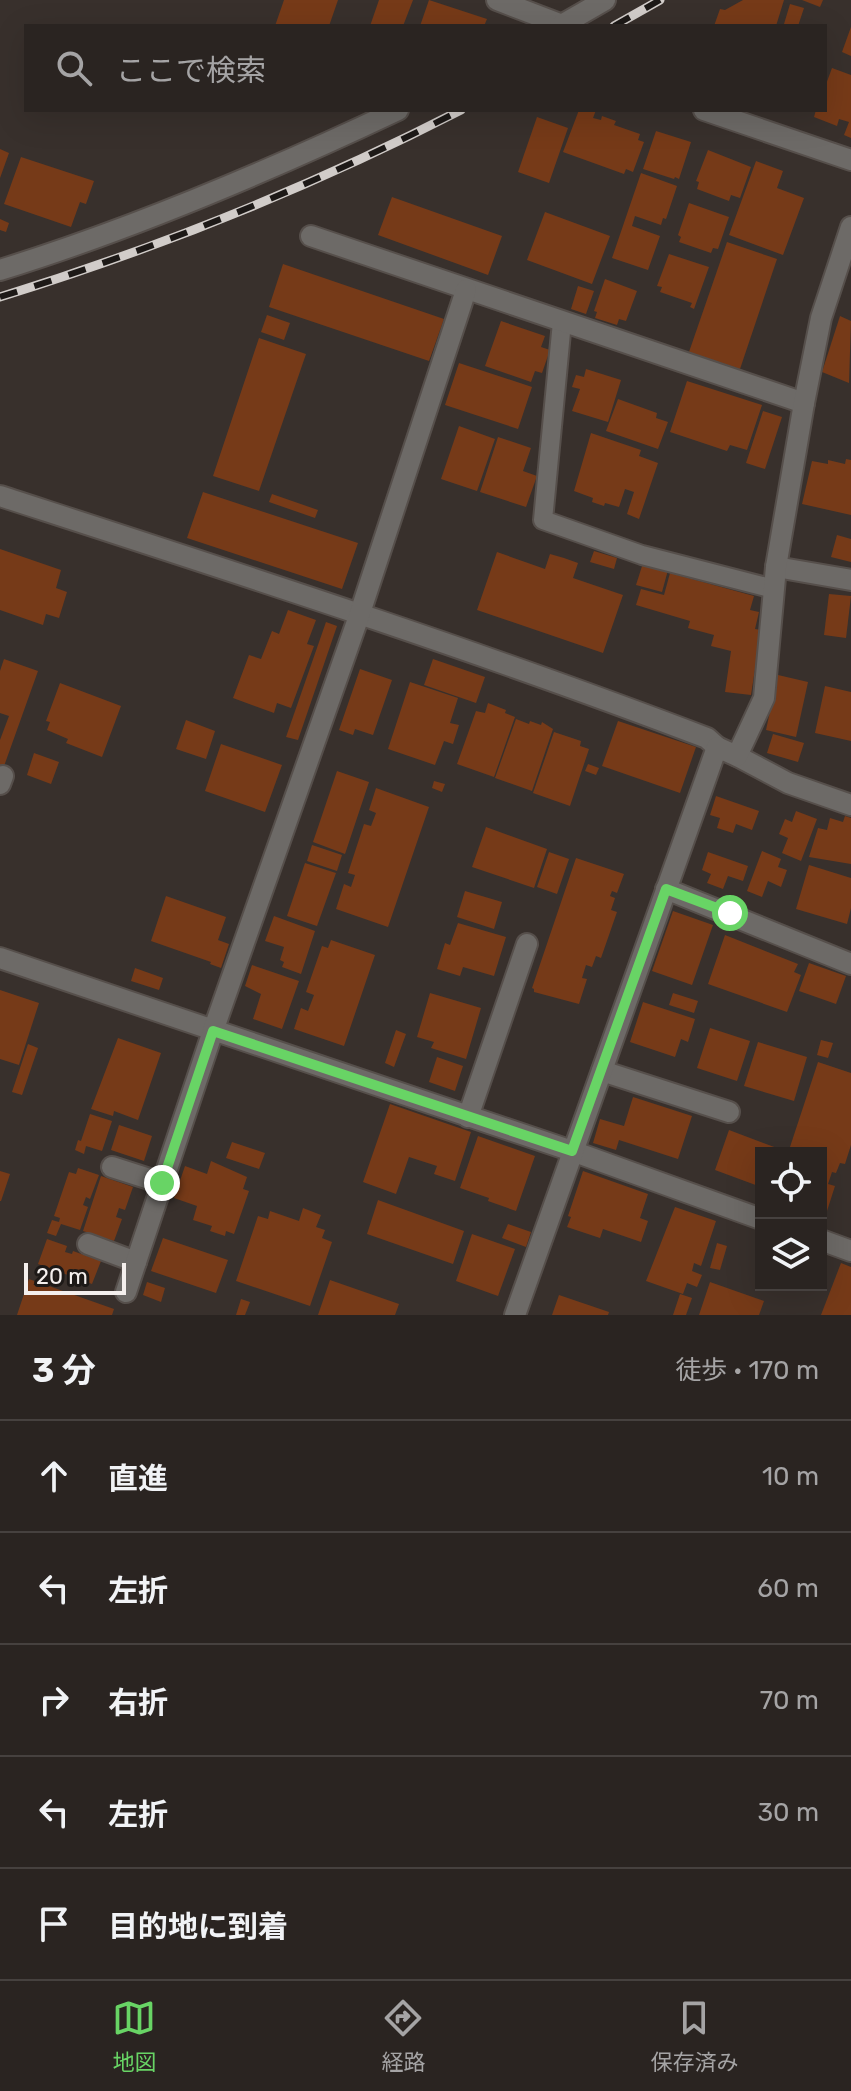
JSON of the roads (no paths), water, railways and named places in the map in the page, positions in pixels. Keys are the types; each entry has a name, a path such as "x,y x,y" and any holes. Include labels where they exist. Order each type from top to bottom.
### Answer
{"street":[{"path":"497,0 557,24"},
{"path":"565,24 605,0"},
{"path":"0,270 177,206 299,156 394,112"},
{"path":"710,112 851,160"},
{"path":"737,756 764,698 776,567 804,403 821,318 851,227"},
{"path":"311,236 804,403"},
{"path":"126,1292 213,1031 360,613 466,290"},
{"path":"0,496 360,613 600,697 707,738 717,747 788,783 851,805"},
{"path":"776,567 851,580"},
{"path":"515,1315 717,747"},
{"path":"666,889 851,964"},
{"path":"468,1117 527,944"},
{"path":"0,958 572,1151 755,1217"},
{"path":"602,1071 729,1112"},
{"path":"112,1167 162,1183"},
{"path":"827,1242 851,1251"},
{"path":"88,1244 136,1262"}],"lane":[{"path":"562,322 543,520 642,555 774,589"}],"railway":[{"path":"618,24 660,0"},
{"path":"0,297 118,258 234,214 457,112"}]}
